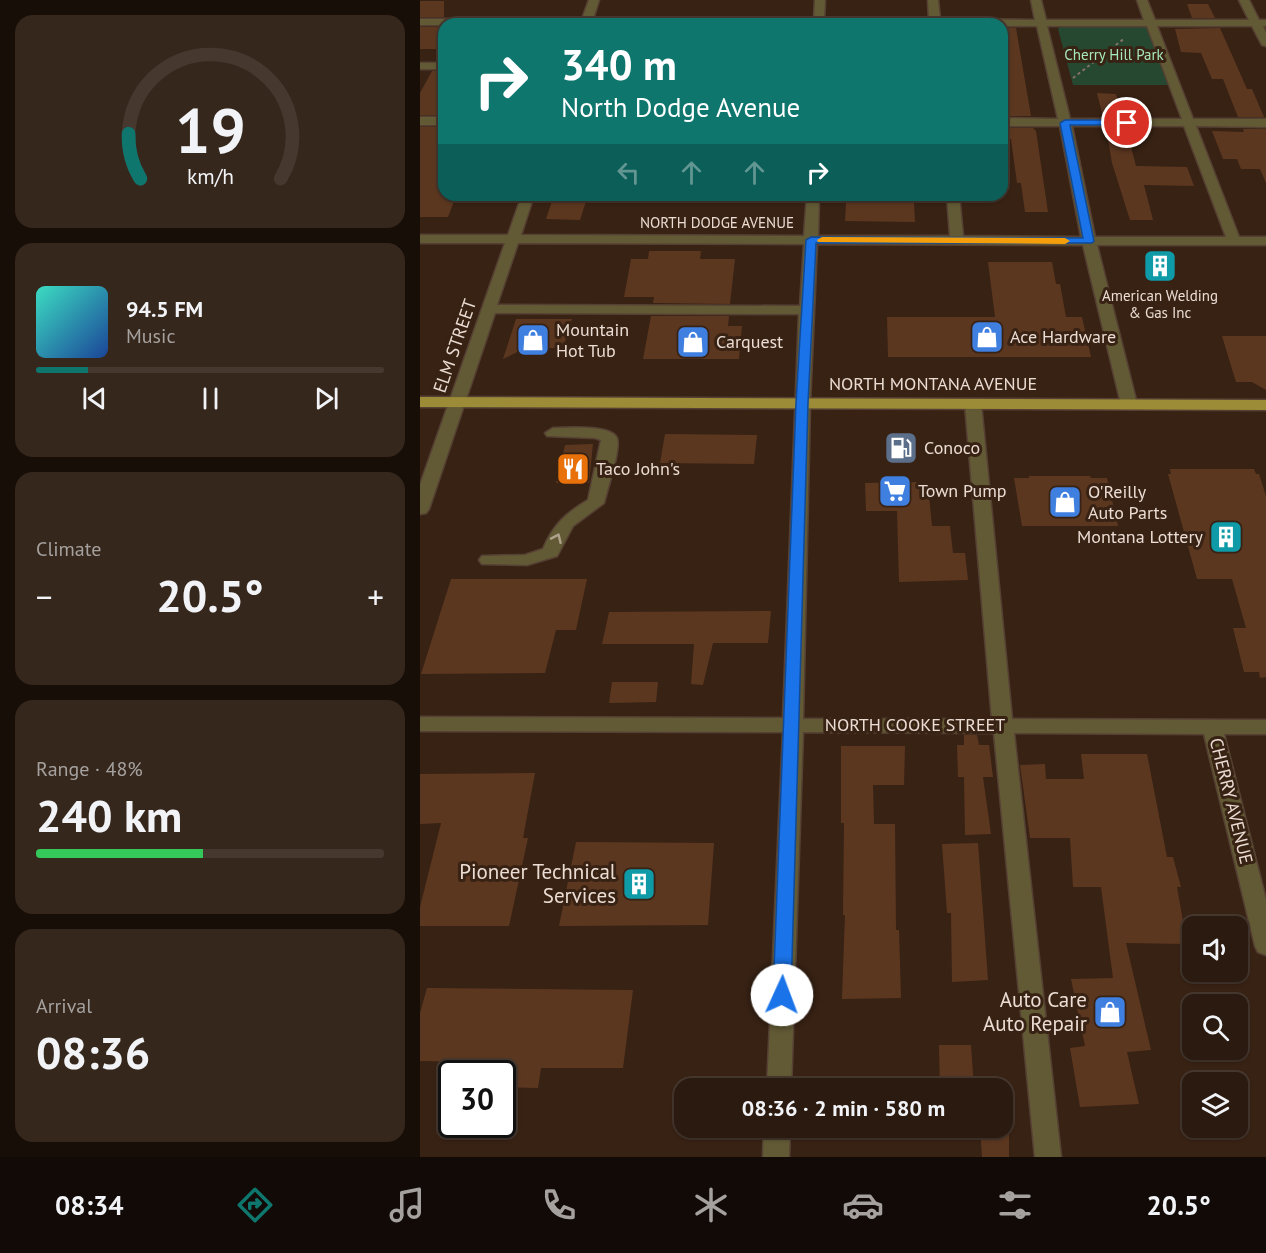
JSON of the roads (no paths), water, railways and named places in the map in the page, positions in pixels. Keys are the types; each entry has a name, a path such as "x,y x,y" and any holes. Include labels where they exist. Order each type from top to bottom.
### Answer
{"main road":[{"name":"NORTH MONTANA AVENUE","path":"420,402 1266,405"}],"street":[{"path":"588,18 594,0"},
{"path":"819,18 820,0"},
{"path":"933,0 935,18"},
{"path":"1035,0 1065,123 1089,241 1129,404"},
{"path":"1142,0 1234,241"},
{"path":"1244,0 1261,23 1266,43"},
{"path":"420,22 438,22"},
{"path":"1008,23 1261,23"},
{"path":"420,66 438,66"},
{"path":"420,121 438,121"},
{"path":"1008,123 1266,123"},
{"name":"ELM STREET","path":"420,509 526,201"},
{"path":"779,1078 802,403 813,201"},
{"path":"954,201 957,240"},
{"name":"NORTH DODGE AVENUE","path":"420,239 1266,241"},
{"path":"489,309 807,310"},
{"path":"973,404 1003,726 1048,1157"},
{"path":"488,560 527,560 551,552 558,533 566,521 596,503 609,448 609,438 598,433 554,434"},
{"name":"NORTH COOKE STREET","path":"420,724 1266,727"},
{"name":"CHERRY AVENUE","path":"1212,726 1266,946"},
{"path":"776,1157 777,1138"}],"place":[{"name":"American Welding & Gas Inc","path":"1160,266"},
{"name":"Ace Hardware","path":"987,337"},
{"name":"Mountain Hot Tub","path":"533,340"},
{"name":"Carquest","path":"693,342"},
{"name":"Conoco","path":"901,448"},
{"name":"Taco John's","path":"573,469"},
{"name":"Town Pump","path":"895,491"},
{"name":"O'Reilly Auto Parts","path":"1065,502"},
{"name":"Montana Lottery","path":"1226,537"},
{"name":"Pioneer Technical Services","path":"639,884"},
{"name":"Auto Care Auto Repair","path":"1110,1012"}],"park label":[{"name":"Cherry Hill Park","path":"1114,55"}]}
